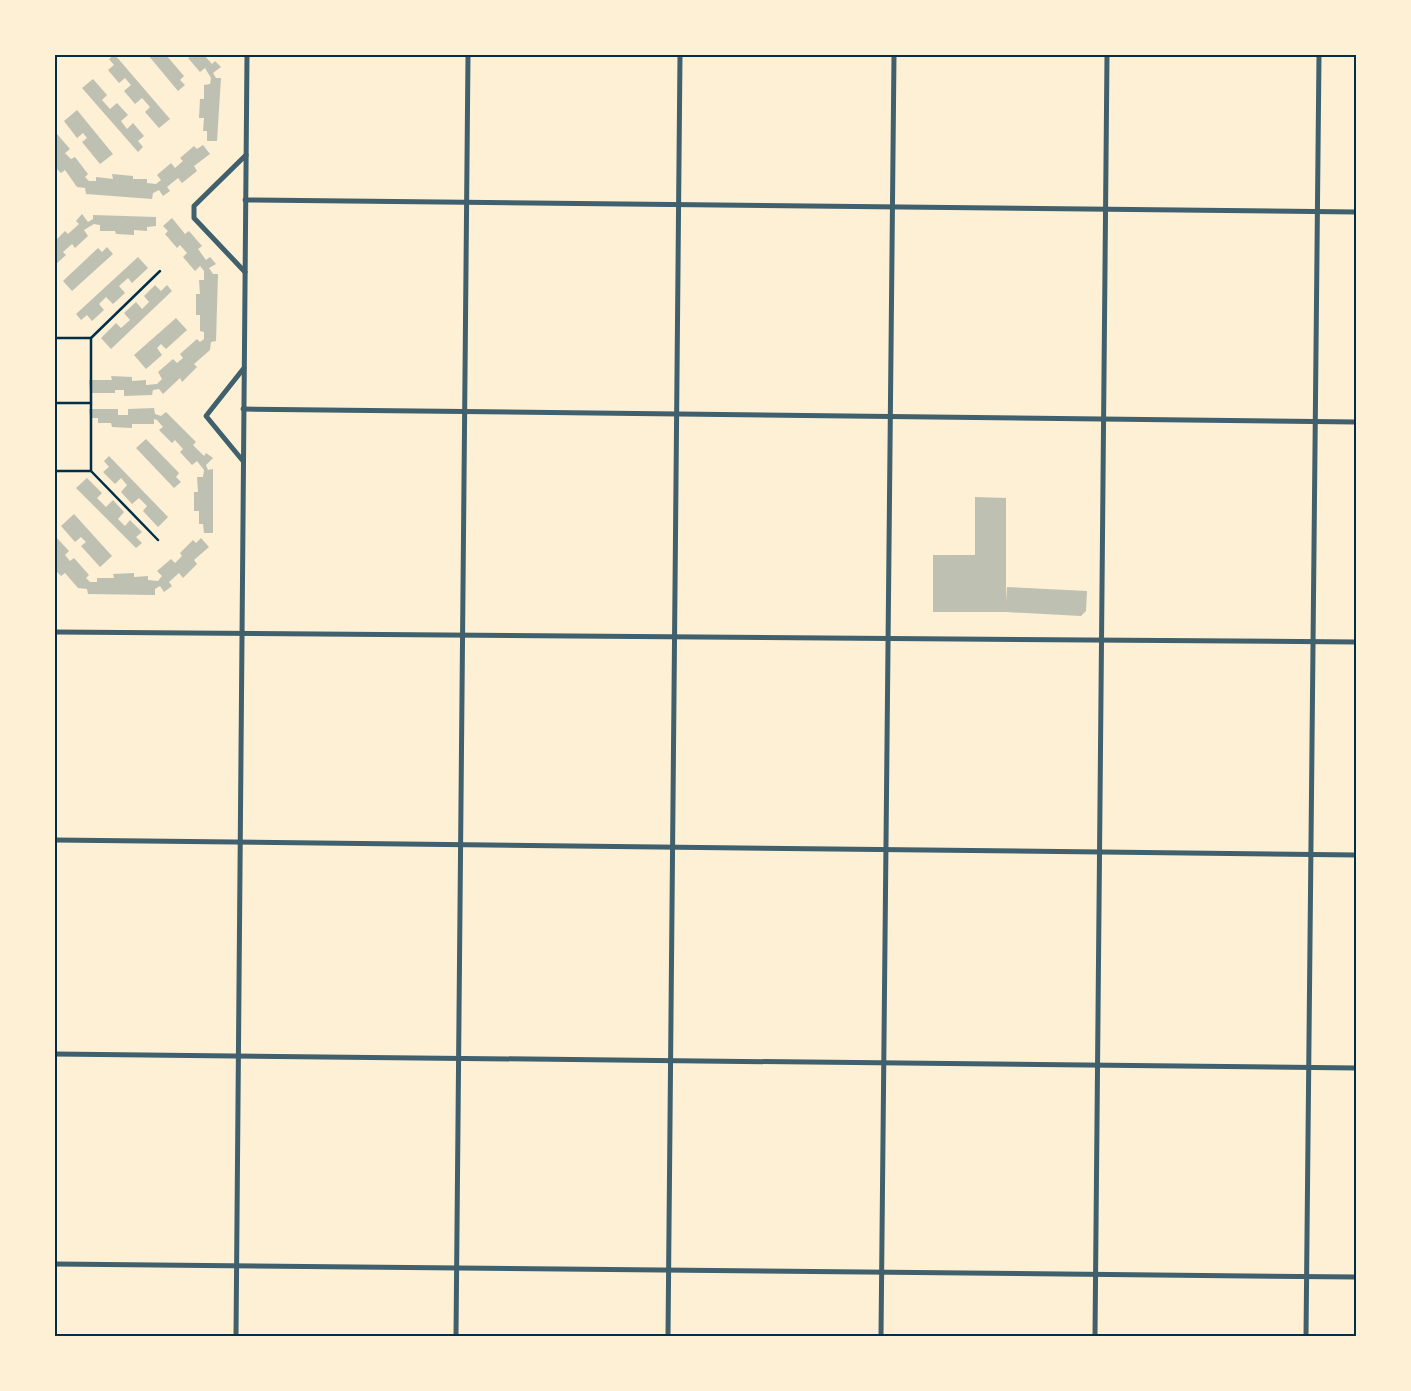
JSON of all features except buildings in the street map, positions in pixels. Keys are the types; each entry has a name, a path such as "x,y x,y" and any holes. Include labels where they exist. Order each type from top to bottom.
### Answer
{"street":[{"path":"236,1336 247,55"},
{"path":"456,1336 468,55"},
{"path":"668,1336 680,55"},
{"path":"881,1336 894,55"},
{"path":"1095,1336 1108,55"},
{"path":"1306,1336 1319,55"},
{"path":"245,272 194,218 194,206 246,154"},
{"path":"245,200 1356,212"},
{"path":"243,461 206,416 244,367"},
{"path":"244,408 1356,422"},
{"path":"55,632 1356,642"},
{"path":"55,840 1356,855"},
{"path":"55,1054 1356,1068"},
{"path":"55,1264 1356,1277"}],"path":[{"path":"55,338 91,338 160,271"},
{"path":"91,338 91,471 158,540"},
{"path":"55,403 91,403"},
{"path":"55,470 91,471"}]}
